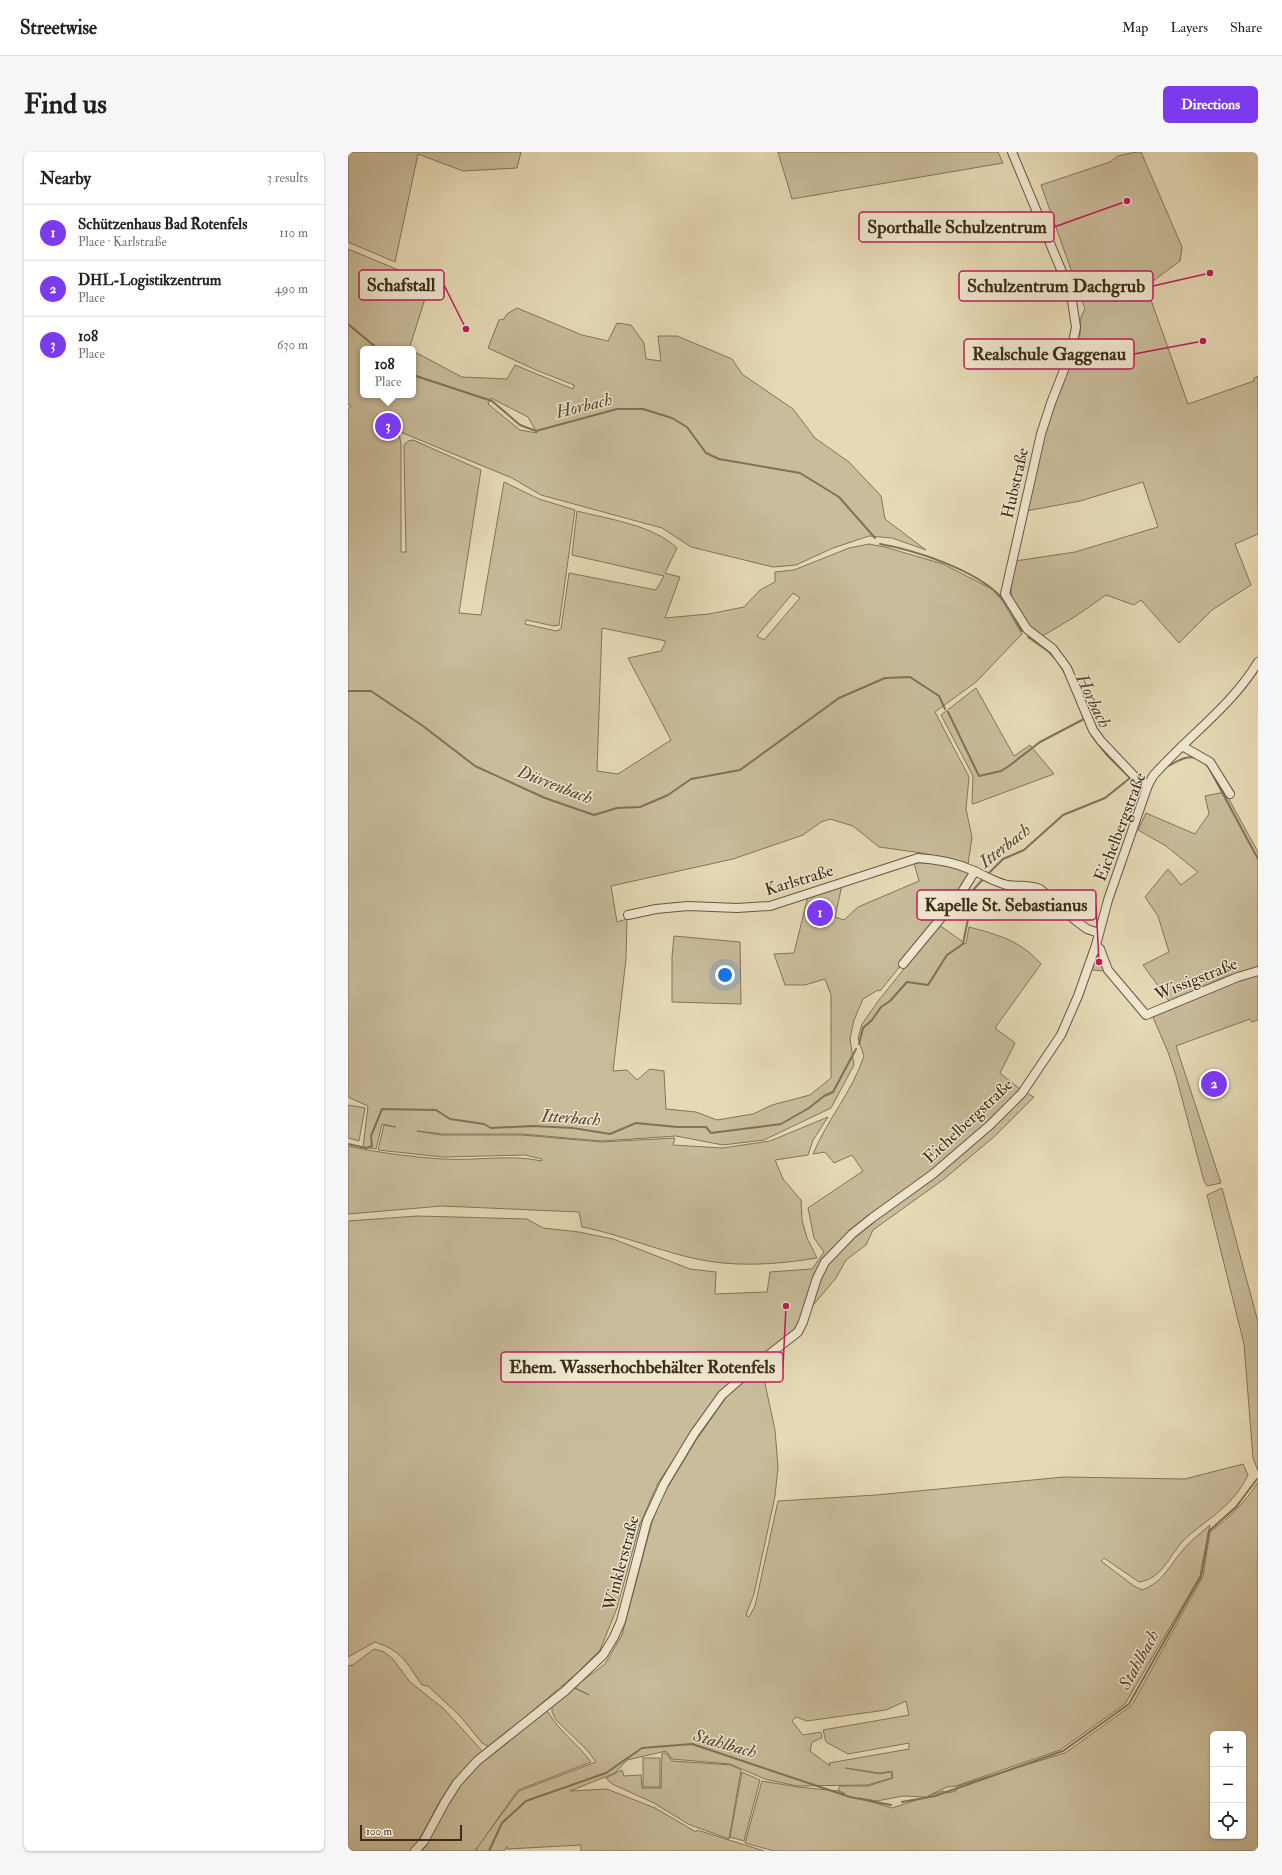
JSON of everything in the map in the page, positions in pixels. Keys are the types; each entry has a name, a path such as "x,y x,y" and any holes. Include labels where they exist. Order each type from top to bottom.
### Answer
{"street":[{"name":"Hubstraße","path":"1012,152 1062,272 1072,301 1076,327 1071,352 1051,403 1041,434 1005,594 1027,629 1053,649 1067,668 1093,730 1101,741 1137,779 1148,785"},
{"name":"Eichelbergstraße","path":"825,1262 852,1234 933,1174 990,1125 1022,1093 1062,1035 1078,996 1096,945 1108,900 1148,785 1156,772 1233,696 1249,677 1258,662"},
{"path":"1182,746 1210,762 1230,794"},
{"name":"Karlstraße","path":"628,915 656,909 688,906 737,908 770,906 918,858 931,859 1007,885 1032,885 1040,889 1087,929 1099,933"},
{"path":"903,964 960,894 981,875"},
{"name":"Wissigstraße","path":"1096,945 1100,949 1108,970 1146,1015 1238,977 1258,971"},
{"name":"Winklerstraße","path":"415,1851 424,1841 457,1783 477,1762 565,1691 603,1655 614,1637 621,1621 647,1521 664,1484 694,1434 722,1395 762,1360 798,1332 803,1322 817,1278 825,1262"}],"shaded area":[{"path":"348,152 521,152 517,168 463,171 418,154 395,262 348,242"},
{"path":"778,152 998,152 1003,163 792,199"},
{"path":"1141,152 1182,247 1180,261 1146,286 1188,404 1254,381 1254,378 1258,376 1258,534 1235,544 1251,585 1212,610 1179,643 1141,600 1134,605 1106,595 1076,616 1041,637 1023,620 1013,604 1011,586 1015,561 1075,552 1158,527 1143,482 1080,501 1026,511 1054,401 1080,334 1081,317 1085,309 1041,185 1110,162 1118,156"},
{"path":"348,249 430,283 410,346 360,346 360,398 416,398 416,353 462,377 507,379 515,365 573,389 574,385 536,370 488,348 499,320 504,319 507,314 517,308 582,335 608,341 617,323 631,325 644,343 646,359 661,361 658,336 677,336 732,359 742,374 793,409 815,438 849,462 881,496 885,519 926,550 892,538 869,536 833,548 796,565 773,567 691,547 662,528 541,495 512,478 398,431 401,443 401,552 406,552 404,445 408,441 413,440 481,470 459,613 481,615 504,482 539,499 575,510 559,625 554,626 526,620 525,624 556,631 561,629 569,573 656,590 664,576 572,555 577,511 643,528 667,540 677,548 665,573 680,577 665,618 709,614 744,607 760,590 775,582 775,572 794,570 849,548 869,544 885,547 943,564 992,589 1002,600 1022,634 976,682 935,712 969,777 966,809 972,837 968,864 922,853 879,847 853,826 830,819 821,822 803,835 733,859 611,886 617,922 627,919 626,959 613,1071 627,1070 637,1080 650,1069 664,1071 666,1109 696,1112 717,1120 753,1114 772,1105 810,1095 831,1078 831,995 825,979 805,985 785,985 774,954 794,953 808,896 842,885 835,917 844,920 858,907 919,881 914,863 937,863 968,872 969,877 949,905 939,893 924,902 936,922 880,991 878,990 863,999 854,1020 850,1039 854,1065 831,1108 764,1140 723,1145 676,1136 601,1141 522,1134 442,1134 417,1131 441,1135 522,1135 602,1142 675,1138 673,1145 722,1148 770,1141 828,1117 813,1140 808,1155 775,1160 783,1179 801,1200 802,1220 807,1238 817,1258 782,1263 759,1264 735,1264 706,1261 582,1227 579,1212 442,1206 348,1214 348,1146 372,1151 444,1159 518,1158 542,1161 542,1159 525,1155 443,1157 378,1150 384,1125 396,1127 382,1124 376,1149 363,1147 368,1106 348,1097 348,409 351,406 348,404","holes":["491,398 528,417 537,433 520,430 488,404","793,593 800,598 764,640 757,636","602,628 666,641 661,651 628,658 671,740 618,774 597,771"]},
{"path":"976,688 1014,756 1030,745 1054,774 973,804 972,803 973,776 941,715"},
{"path":"1225,792 1258,852 1258,968 1227,976 1169,1001 1143,965 1169,952 1158,916 1145,897 1168,869 1181,885 1198,872 1166,846 1138,830 1146,813 1195,834 1209,814 1205,796"},
{"path":"939,925 966,944 969,927 999,936 1025,949 1041,964 995,1028 1015,1043 1000,1073 1021,1090 1034,1097 995,1136 944,1179 873,1230 866,1245 846,1260 836,1278 799,1322 794,1331 708,1408 658,1483 640,1524 617,1608 600,1650 576,1674 490,1747 482,1743 460,1716 428,1686 422,1685 398,1653 375,1642 348,1657 348,1221 418,1216 527,1219 543,1228 579,1232 613,1239 690,1269 716,1272 715,1294 767,1292 770,1272 812,1269 824,1252 814,1238 808,1208 863,1171 852,1155 834,1163 825,1152 813,1154 825,1129 853,1082 864,1056 858,1038 862,1024 879,1000"},
{"path":"674,936 740,942 741,1004 672,1002 672,957"},
{"path":"1099,954 1104,971 1092,970 1096,956"},
{"path":"1258,973 1258,1020 1252,1022 1250,1019 1176,1046 1221,1183 1207,1186 1204,1181 1176,1076 1168,1052 1152,1015"},
{"path":"348,1105 365,1108 359,1141 348,1138"},
{"path":"1222,1188 1258,1322 1258,1471 1253,1458 1244,1344 1207,1195"},
{"path":"761,1365 775,1430 778,1467 775,1496 754,1594 746,1615 749,1617 755,1606 778,1501 876,1495 1064,1477 1185,1479 1243,1464 1248,1475 1236,1495 1221,1510 1186,1538 1166,1564 1154,1576 1139,1582 1104,1558 1101,1561 1134,1586 1142,1590 1154,1584 1167,1571 1185,1548 1210,1525 1200,1576 1125,1704 1060,1750 956,1786 947,1787 928,1796 943,1791 948,1793 956,1791 957,1786 1065,1753 1132,1705 1203,1576 1210,1532 1224,1521 1248,1497 1258,1482 1258,1851 774,1851 745,1843 762,1781 798,1787 838,1791 845,1794 838,1790 840,1786 868,1786 893,1778 892,1771 880,1773 845,1768 880,1774 891,1772 892,1778 867,1785 797,1786 765,1779 730,1764 672,1759 666,1751 627,1760 615,1773 570,1791 607,1789 655,1808 696,1832 697,1830 764,1851 581,1851 581,1845 507,1849 507,1846 504,1851 476,1851 478,1846 519,1791 596,1762 587,1750 556,1720 552,1712 552,1705 574,1688 589,1695 574,1687 605,1664 622,1635 652,1522 663,1495 695,1442 727,1396","holes":["906,1701 909,1715 823,1730 826,1742 848,1754 909,1743 909,1749 829,1763 830,1766 810,1751 812,1742 822,1738 821,1732 803,1735 792,1721 796,1717 807,1721 886,1710","903,1796 926,1797 892,1808 859,1798 877,1801"]},
{"path":"374,1649 384,1652 392,1658 410,1682 444,1709 483,1752 462,1771 449,1787 440,1800 420,1837 410,1851 348,1851 348,1666 353,1665"},
{"path":"544,1711 548,1712 552,1719 591,1762 518,1790 475,1851 422,1851 427,1845 446,1806 459,1786 489,1755"},
{"path":"662,1753 666,1753 672,1761 731,1765 741,1770 729,1839 688,1824 654,1803 612,1784 606,1778 622,1770 624,1776 641,1775 642,1788 661,1788"},
{"path":"643,1758 660,1758 660,1787 643,1787"},
{"path":"742,1772 760,1780 744,1841 730,1837"}],"waterway":[{"name":"Horbach","path":"348,324 374,346"},
{"name":"Horbach","path":"416,376 492,401 520,425 536,431 617,409 643,409 672,418 687,427 706,453 719,459 800,473 839,497 875,538"},
{"name":"Horbach","path":"880,544 927,556 976,578 990,587 1001,597 1022,631"},
{"name":"Horbach","path":"1028,637 1048,651 1055,658"},
{"name":"Horbach","path":"1059,663 1066,675"},
{"name":"Dürrenbach","path":"348,691 371,691 423,726 475,766 545,798 594,815 617,808 640,807 668,795 691,779 740,770 839,698 885,678 910,677 939,696 945,709"},
{"name":"Horbach","path":"1081,711 1087,725"},
{"name":"Dürrenbach","path":"948,712 979,776 1001,771 1040,742 1084,719"},
{"name":"Horbach","path":"1092,736 1106,754 1132,780"},
{"path":"1168,766 1189,757 1197,758"},
{"path":"1204,763 1208,766 1258,859"},
{"name":"Itterbach","path":"987,875 1003,859 1024,850 1063,815 1105,798 1130,778"},
{"name":"Itterbach","path":"859,1044 863,1028 872,1020 881,1007 890,1001 907,982 928,985 947,955 963,944 974,889 984,878"},
{"name":"Itterbach","path":"348,1144 366,1148 372,1146 371,1136 382,1109 436,1110 450,1119 484,1124 491,1128 533,1126 573,1128 610,1134 636,1123 677,1127 706,1127 711,1133 781,1124 809,1108 824,1096 833,1092 856,1049"},
{"name":"Stahlbach","path":"902,1802 935,1796 1063,1751 1129,1704 1201,1576 1209,1531 1236,1507 1257,1479"},
{"name":"Stahlbach","path":"489,1851 502,1823 526,1801 606,1773 642,1748 692,1744 850,1797 891,1805"}],"place":[{"name":"Sporthalle Schulzentrum","path":"1127,201"},
{"name":"Schulzentrum Dachgrub","path":"1210,273"},
{"name":"Schafstall","path":"466,329"},
{"name":"Realschule Gaggenau","path":"1203,341"},
{"name":"108","path":"388,426"},
{"name":"Schützenhaus Bad Rotenfels","path":"820,913"},
{"name":"Kapelle St. Sebastianus","path":"1099,962"},
{"name":"DHL-Logistikzentrum","path":"1214,1084"},
{"name":"Ehem. Wasserhochbehälter Rotenfels","path":"786,1306"}]}
